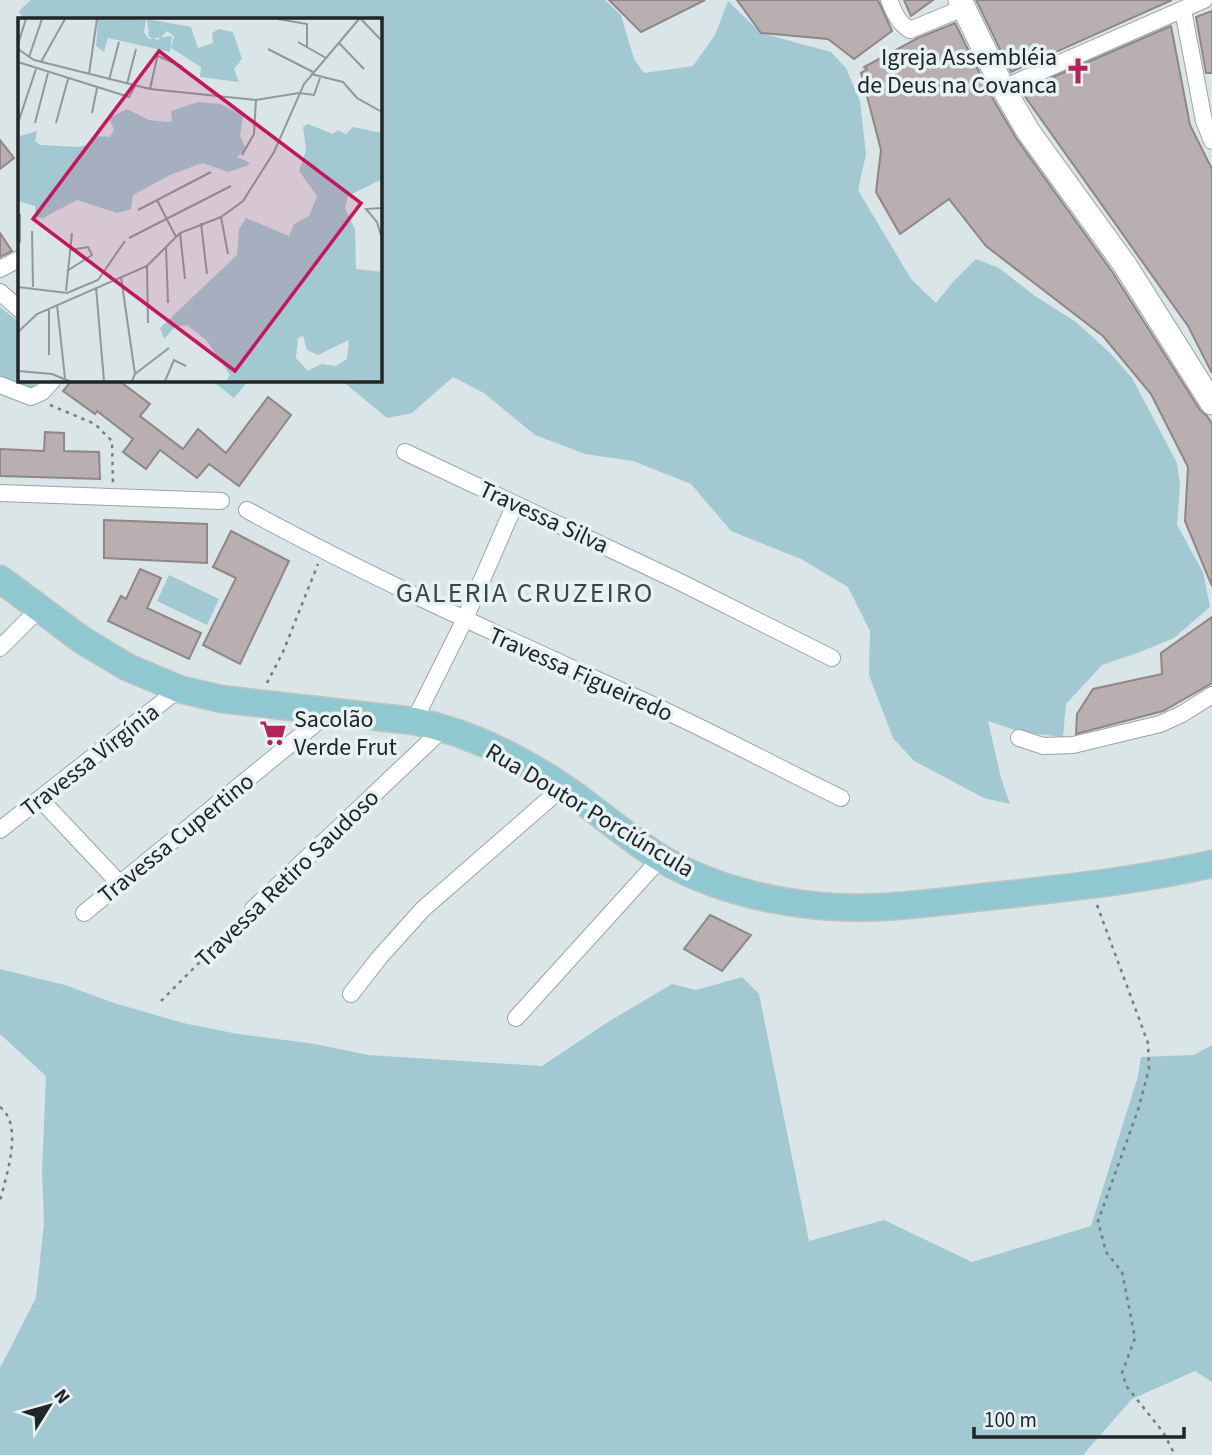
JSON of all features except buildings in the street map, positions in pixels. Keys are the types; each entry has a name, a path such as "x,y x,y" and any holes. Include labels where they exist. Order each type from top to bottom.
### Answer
{"main road":[{"path":"961,4 1028,131 1125,265 1212,402"},
{"name":"Rua Doutor Porciúncula","path":"0,579 82,640 127,667 179,689 221,699 414,721 445,727 491,746 563,787 662,858 705,879 747,892 810,905 880,907 1090,886 1147,878 1212,864"}],"street":[{"path":"889,0 896,17 910,30 961,4"},
{"path":"1003,88 1205,0"},
{"path":"1183,9 1204,121 1212,141"},
{"path":"0,269 18,260"},
{"path":"0,292 18,308"},
{"path":"0,385 31,397 42,392 51,382"},
{"name":"Travessa Silva","path":"405,452 680,582 832,658"},
{"path":"0,493 221,500"},
{"path":"414,721 464,621 515,504"},
{"name":"Travessa Figueiredo","path":"247,510 464,621 658,707 841,798"},
{"path":"0,648 39,609"},
{"name":"Travessa Virgínia","path":"0,830 179,689"},
{"path":"1019,738 1043,746 1073,745 1160,724 1212,695"},
{"name":"Travessa Cupertino","path":"84,913 332,710"},
{"name":"Travessa Retiro Saudoso","path":"253,909 445,727"},
{"path":"351,994 423,909 563,787"},
{"path":"41,800 120,884"},
{"path":"516,1018 662,858"}],"path":[{"path":"31,397 95,424 112,441 113,496"},
{"path":"258,702 283,652 323,551"},
{"path":"1090,886 1149,1044 1149,1069 1138,1110 1098,1221 1106,1252 1122,1272 1135,1338 1122,1373 1127,1387 1156,1422 1175,1455"},
{"name":"Travessa Retiro Saudoso","path":"161,1001 253,909"},
{"path":"0,1107 6,1111 13,1126 0,1201"}],"shaded area":[{"path":"31,0 605,0 621,15 634,59 644,73 693,66 715,35 728,1 761,33 831,52 846,68 860,101 866,154 858,190 911,279 936,303 976,259 999,268 1035,296 1076,322 1110,353 1132,378 1177,463 1180,485 1177,525 1203,572 1210,607 1174,638 1102,665 1066,704 1063,737 1020,732 988,721 1010,804 984,798 914,761 893,738 869,675 870,631 848,587 801,559 731,531 691,484 633,461 585,454 535,435 484,393 453,377 412,413 387,418 343,382 382,382 382,18 22,18 19,11"},
{"path":"0,307 18,321 18,382 38,382 32,388 0,377"},
{"path":"214,382 247,382 234,398"},
{"path":"169,575 219,599 207,625 157,601"},
{"path":"0,969 65,985 114,1003 183,1023 238,1034 315,1044 368,1055 542,1066 672,984 696,990 742,977 759,994 809,1241 884,1220 972,1262 1091,1226 1138,1076 1141,1057 1194,1055 1212,1045 1212,1382 1195,1371 1132,1399 1083,1455 0,1455 0,1368 36,1298 44,1223 42,1172 46,1076 0,1034"}],"place":[{"name":"Igreja Assembléia de Deus na Covanca","path":"1078,71"},
{"name":"Sacolão Verde Frut","path":"273,733"}],"district":[{"name":"GALERIA CRUZEIRO","path":"525,592"}]}
